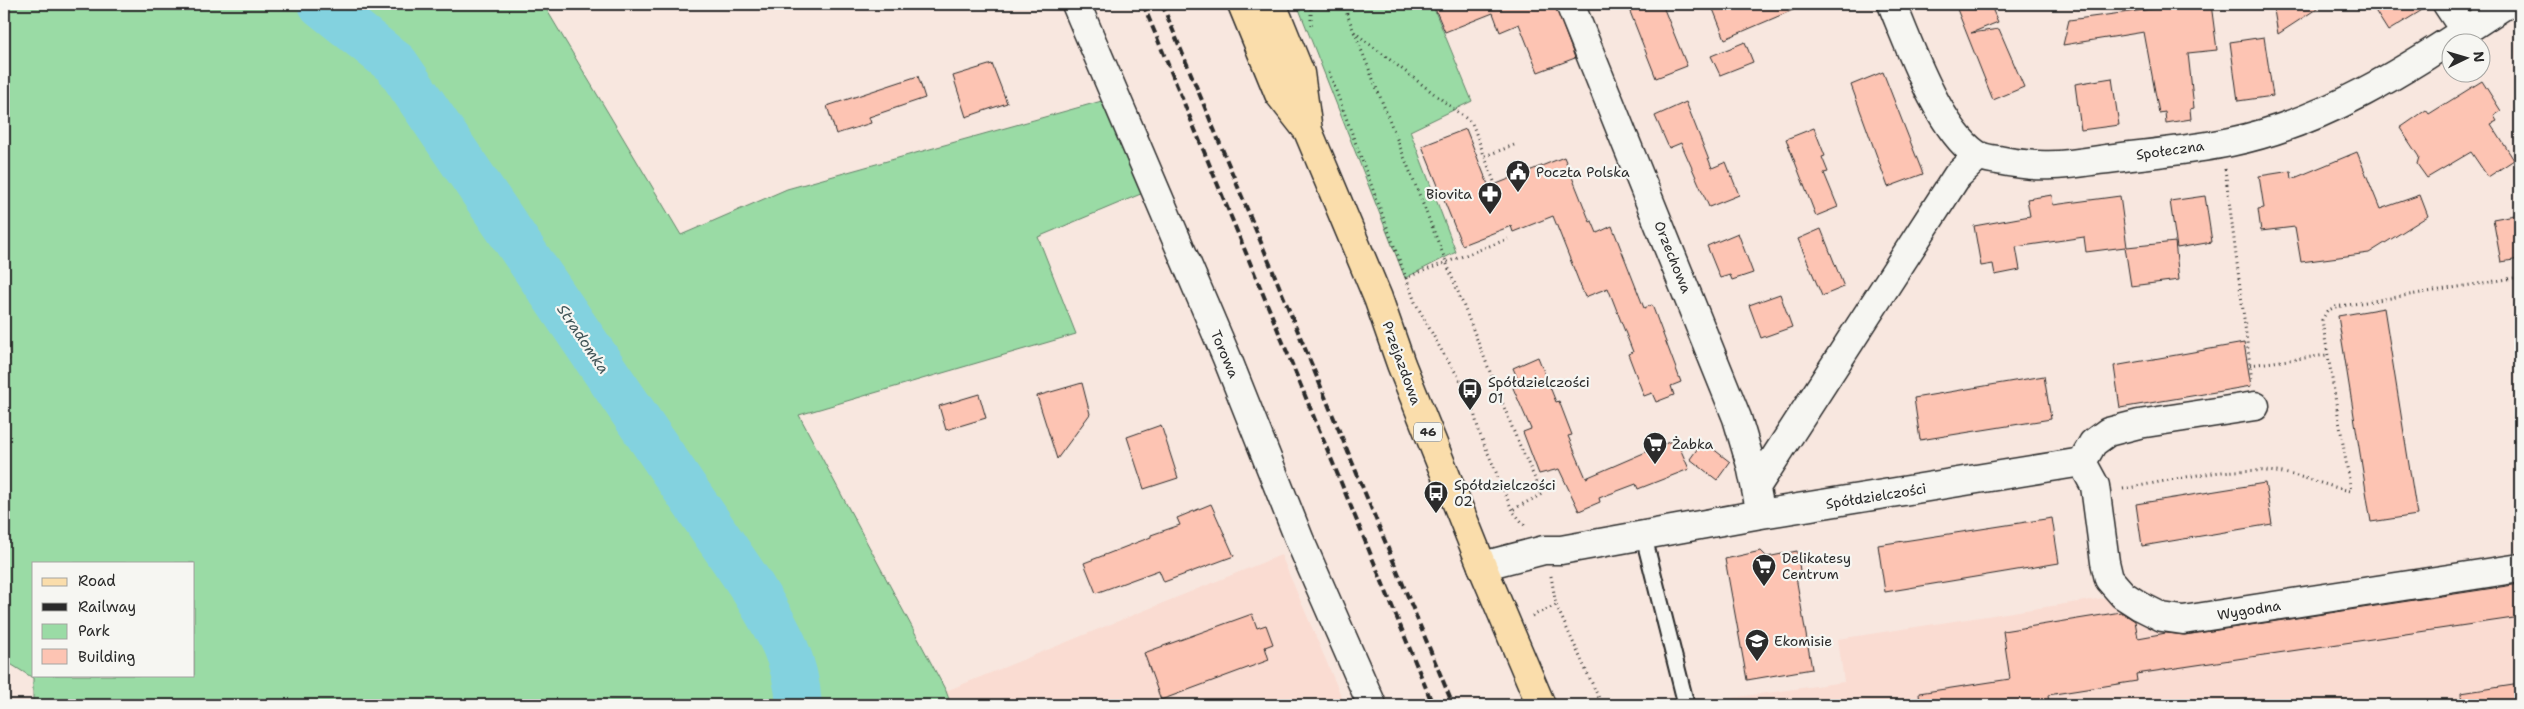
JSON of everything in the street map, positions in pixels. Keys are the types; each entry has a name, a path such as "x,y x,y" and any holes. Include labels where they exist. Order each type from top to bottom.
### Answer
{"main road":[{"name":"Przejazdowa","path":"1242,4 1279,94 1308,131"},
{"name":"Przejazdowa","path":"1272,4 1300,73 1308,131 1378,298 1401,364 1482,566 1541,705"}],"street":[{"name":"Torowa","path":"1076,4 1227,358 1300,541 1372,705"},
{"name":"Orzechowa","path":"1570,4 1737,418 1756,487 1761,514"},
{"path":"1756,487 1957,176 1978,156 1964,144 1938,106 1919,69 1892,4"},
{"path":"2447,4 2465,31"},
{"name":"Społeczna","path":"1978,156 2012,163 2054,167 2221,143 2295,123 2344,103 2380,84 2506,4"},
{"path":"2082,462 2093,443 2108,432 2139,424 2256,406"},
{"name":"Spółdzielczości","path":"1482,566 1544,550 1561,550 1761,514 2082,462"},
{"name":"Wygodna","path":"2082,462 2096,486 2105,562 2109,579 2123,594 2162,617 2183,620 2520,568"}],"lane":[{"path":"1643,534 1686,704"}],"path":[{"path":"1311,4 1311,26 1315,36"},
{"path":"1343,4 1516,437 1542,494 1512,510"},
{"path":"1354,32 1472,123 1498,192"},
{"path":"1325,64 1405,278 1428,327 1469,393 1479,432 1512,510 1528,529"},
{"path":"2221,143 2256,406"},
{"path":"1485,156 1517,144"},
{"path":"1405,278 1508,240"},
{"path":"2096,493 2221,472 2249,470 2299,476 2329,487 2351,491 2322,320 2327,312 2335,307 2520,277"},
{"path":"2250,365 2327,355"},
{"path":"1550,567 1556,605 1602,705"}],"shaded area":[{"path":"1281,555 1345,705 951,705 946,691"},
{"path":"2520,568 2520,705 1681,705 1844,682 1838,639 2123,595 2162,617"}],"green space":[{"path":"4,4 547,4 548,12 681,235 787,189 1116,97 1155,188 1038,237 1076,334 799,415 946,691 951,705 33,705 33,678 4,660 4,363 10,360 4,290"},
{"path":"1297,4 1432,4 1472,101 1410,131 1456,252 1405,278"}],"building":[{"path":"1433,4 1555,4 1575,58 1538,72 1519,24 1500,32 1493,13 1445,32"},
{"path":"1627,4 1662,4 1687,66 1656,78"},
{"path":"1711,4 1807,4 1725,39"},
{"path":"1955,4 1990,4 1998,22 1971,33 1999,29 2024,87 1993,100"},
{"path":"2174,4 2211,4 2217,50 2188,53 2194,108 2190,109 2191,119 2166,123 2165,112 2159,113 2144,32 2063,45 2069,20 2174,6"},
{"path":"2273,4 2324,4 2278,34"},
{"path":"2371,4 2432,4 2388,31"},
{"path":"2264,37 2273,96 2238,101 2230,42"},
{"path":"1745,42 1753,62 1720,75 1711,56"},
{"path":"992,64 1007,103 966,117 953,76"},
{"path":"1883,72 1923,174 1888,187 1851,85"},
{"path":"918,76 925,98 869,117 871,123 836,134 827,106"},
{"path":"2112,78 2119,125 2081,130 2075,84"},
{"path":"2483,82 2501,111 2494,116 2497,121 2491,124 2514,160 2488,177 2471,152 2427,178 2417,164 2419,157 2400,128 2426,110 2429,114"},
{"path":"1686,102 1712,168 1726,162 1739,195 1709,207 1681,143 1669,148 1655,116"},
{"path":"1814,128 1825,156 1822,157 1828,172 1824,173 1838,207 1816,216 1786,139"},
{"path":"1466,129 1489,187 1564,157 1590,222 1592,221 1597,233 1612,226 1644,308 1652,305 1681,382 1671,386 1674,395 1656,402 1652,393 1644,396 1628,354 1633,352 1608,288 1585,297 1553,216 1513,232 1511,226 1462,245 1422,146"},
{"path":"2357,152 2380,209 2420,195 2428,216 2369,253 2301,262 2295,227 2261,231 2258,209 2264,208 2259,176 2291,171 2292,179"},
{"path":"2052,195 2053,205 2120,196 2127,247 2175,242 2179,280 2131,286 2125,247 2086,252 2084,237 2016,247 2020,270 1995,275 1993,264 1981,266 1974,226 2030,216 2027,199"},
{"path":"2205,196 2212,242 2177,248 2170,201"},
{"path":"2520,214 2520,259 2501,262 2493,219"},
{"path":"1821,229 1844,287 1822,296 1798,239"},
{"path":"1738,233 1753,273 1732,280 1730,275 1720,278 1707,246"},
{"path":"1780,294 1792,327 1761,338 1749,305"},
{"path":"2384,308 2417,515 2371,522 2338,316"},
{"path":"2244,343 2251,386 2120,408 2114,366"},
{"path":"1538,357 1556,402 1559,401 1572,435 1568,436 1586,478 1676,439 1689,469 1638,489 1636,484 1599,498 1600,502 1579,511 1559,469 1539,474 1523,432 1531,429 1513,388 1520,385 1513,368"},
{"path":"2044,376 2051,419 1920,440 1914,398"},
{"path":"1082,383 1090,414 1057,459 1037,396"},
{"path":"979,394 986,418 946,430 939,406"},
{"path":"1161,425 1178,478 1144,489 1127,437"},
{"path":"1703,441 1730,462 1717,480 1690,459"},
{"path":"2265,483 2272,524 2142,546 2136,504"},
{"path":"1211,504 1234,556 1164,582 1159,570 1096,593 1084,563 1180,525 1177,518"},
{"path":"2052,518 2059,563 1885,592 1878,545"},
{"path":"1761,551 1767,557 1797,551 1801,577 1796,577 1812,669 1747,680 1725,559"},
{"path":"2520,584 2520,617 2136,674 2137,681 2048,695 2049,705 1920,705 1919,693 2010,679 2003,631 2121,612 2135,621 2138,638 2166,633 2185,635"},
{"path":"1252,614 1257,628 1266,625 1273,644 1265,647 1269,660 1161,700 1144,653"},
{"path":"2520,684 2520,705 2462,705 2461,693"}],"waterway":[{"name":"Stradomka","path":"321,4 396,64 750,584 776,627 789,656 794,671 799,705"}],"railway":[{"path":"1143,4 1433,705"},
{"path":"1162,4 1453,705"}],"place":[{"name":"Poczta Polska","path":"1518,193"},
{"name":"Biovita","path":"1490,215"},
{"name":"Spółdzielczości 01","path":"1470,411"},
{"name":"Żabka","path":"1655,465"},
{"name":"Spółdzielczości 02","path":"1436,514"},
{"name":"Delikatesy Centrum","path":"1764,587"},
{"name":"Ekomisie","path":"1757,662"}]}
